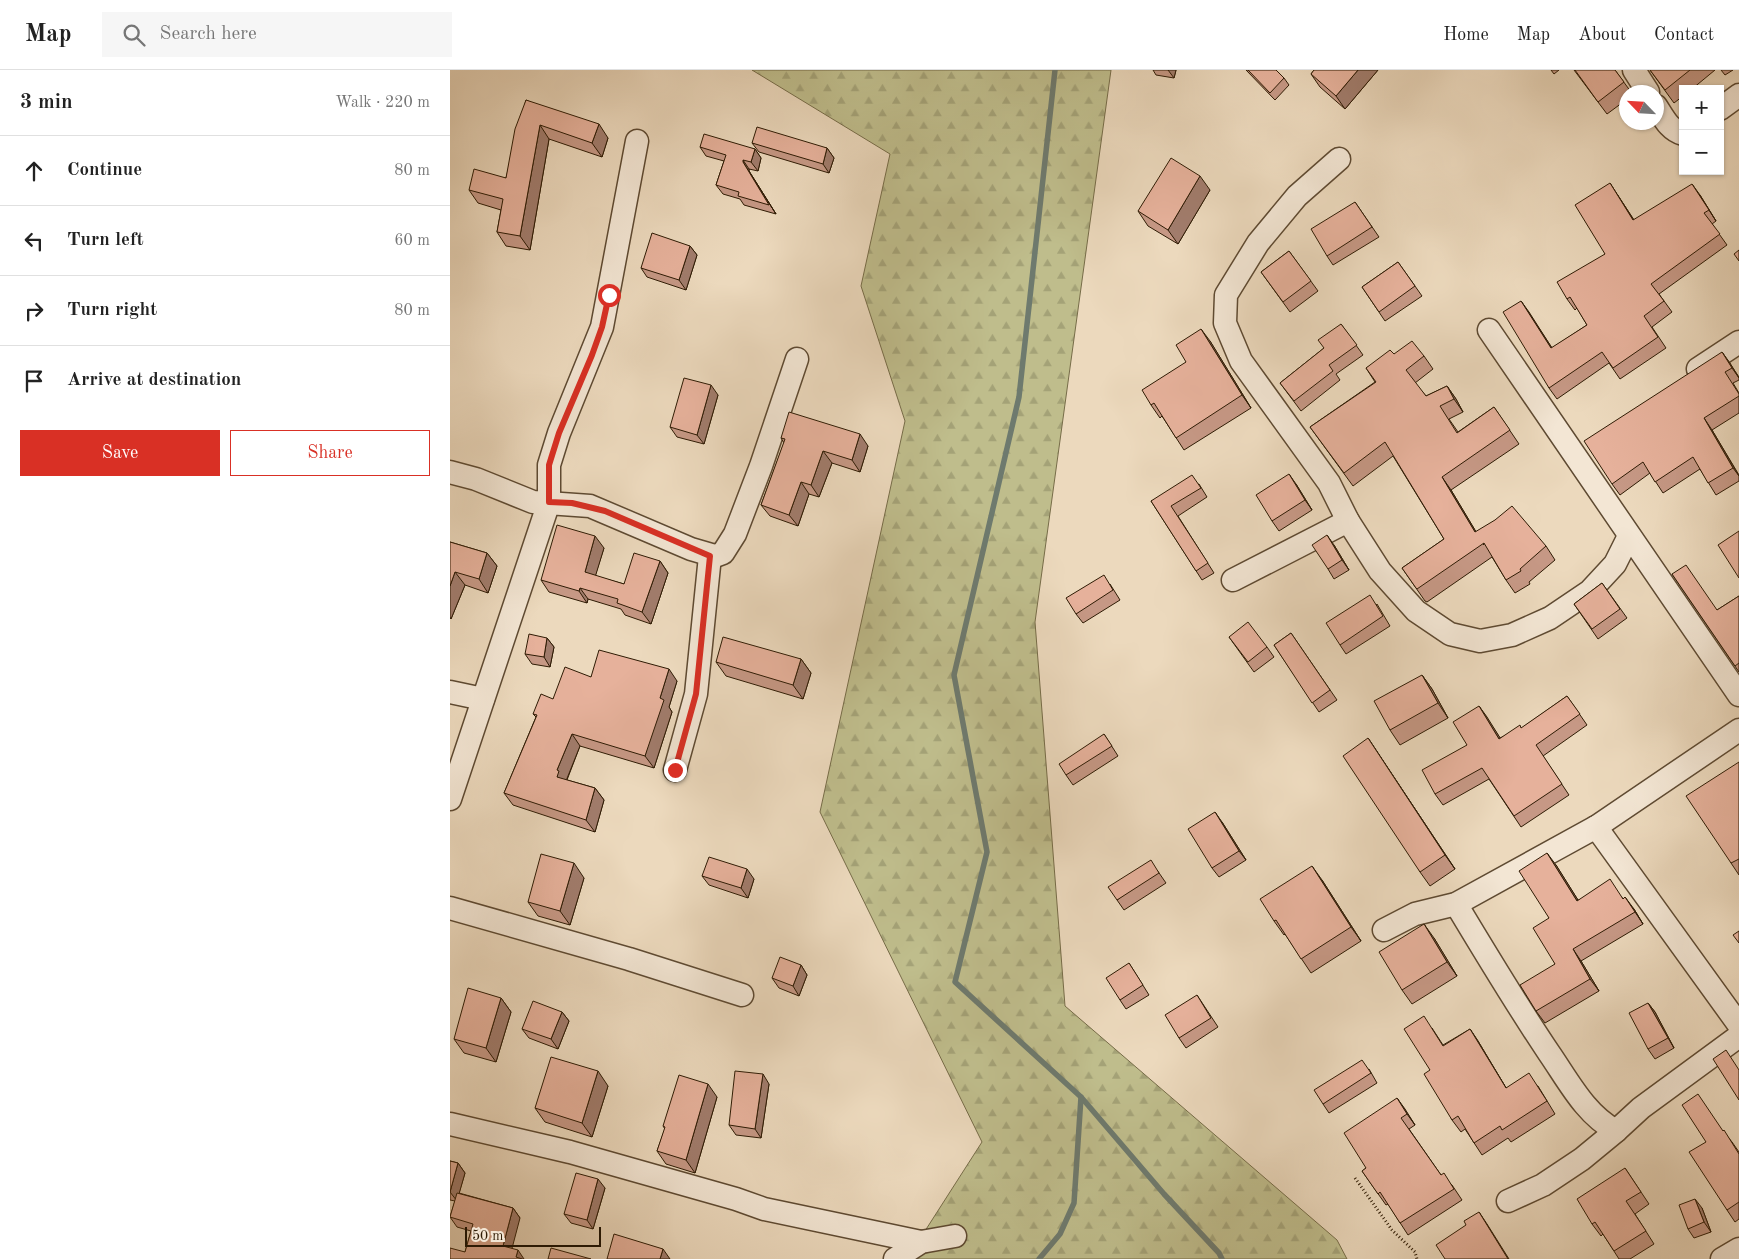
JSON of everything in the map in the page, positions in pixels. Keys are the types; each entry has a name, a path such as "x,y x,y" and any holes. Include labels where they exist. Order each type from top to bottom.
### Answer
{"street":[{"path":"1634,70 1644,85"},
{"path":"1724,106 1739,95"},
{"path":"1664,119 1675,132 1679,133"},
{"path":"450,799 549,502 549,465 556,441 602,327 636,141"},
{"path":"1339,159 1297,196 1258,243 1226,295 1224,323 1241,361 1315,462 1339,499 1348,521 1380,571 1416,611 1450,634 1480,641 1512,635 1550,618 1590,591 1615,564 1629,536"},
{"path":"1490,330 1579,444 1629,536 1739,695"},
{"path":"1678,382 1738,346"},
{"path":"450,472 476,479 533,502 572,503 605,511 710,556 723,553 735,534 761,466 797,359"},
{"path":"1234,580 1348,521"},
{"path":"675,770 696,694 710,556"},
{"path":"450,692 482,699"},
{"path":"1384,930 1415,914 1456,904 1596,827 1739,730"},
{"path":"1596,827 1739,1025"},
{"path":"1456,904 1512,998 1584,1104 1602,1123 1616,1131"},
{"path":"450,908 629,958 742,995"},
{"path":"1508,1201 1543,1185 1582,1159 1640,1108 1739,1036"},
{"path":"450,1124 570,1152 736,1199 764,1209 921,1242 955,1236"},
{"path":"895,1259 921,1242"},
{"path":"1722,1259 1739,1248"}],"path":[{"path":"1355,1178 1392,1230 1415,1252 1417,1259"}],"green space":[{"path":"752,70 1111,70 1035,622 1065,1006 1337,1240 1347,1259 907,1259 982,1142 820,812 905,421 861,286 890,154"}],"building":[{"path":"1248,70 1276,70 1284,78 1270,93"},
{"path":"1314,70 1358,70 1336,96 1311,74"},
{"path":"1575,70 1615,70 1624,82 1598,102"},
{"path":"1650,70 1690,70 1665,90 1664,85 1661,85"},
{"path":"526,100 599,124 592,143 540,125 520,236 497,232 503,199 469,190 474,169 506,178 515,129"},
{"path":"757,127 827,148 823,164 752,143"},
{"path":"704,134 755,149 751,162 743,160 743,162 769,205 738,196 739,192 716,185 726,155 700,147"},
{"path":"1171,158 1200,176 1168,230 1138,211"},
{"path":"1610,183 1633,220 1692,184 1709,210 1704,213 1720,234 1651,284 1664,301 1644,316 1658,337 1613,368 1602,352 1549,388 1503,312 1521,301 1551,348 1587,325 1570,297 1567,299 1557,282 1605,254 1575,205"},
{"path":"1355,202 1372,227 1327,256 1311,229"},
{"path":"652,233 690,246 679,280 641,268"},
{"path":"1739,250 1739,261 1734,254"},
{"path":"1289,251 1311,281 1283,302 1261,272"},
{"path":"1398,262 1415,286 1379,312 1362,287"},
{"path":"1341,324 1357,345 1329,365 1333,371 1294,401 1280,383 1324,348 1318,340"},
{"path":"1201,329 1242,395 1176,438 1154,403 1151,405 1142,390 1186,362 1176,345"},
{"path":"1412,341 1424,356 1406,370 1426,396 1447,386 1454,399 1440,406 1457,433 1494,407 1510,430 1442,477 1475,532 1495,520 1512,506 1546,546 1520,569 1521,571 1506,580 1484,543 1417,589 1402,568 1444,539 1385,442 1344,473 1310,427 1376,382 1366,368 1390,350 1394,354"},
{"path":"1722,352 1732,368 1725,372 1739,396 1704,418 1733,468 1708,483 1693,457 1655,482 1643,462 1612,484 1584,441"},
{"path":"684,378 711,385 697,435 670,427"},
{"path":"789,412 860,434 852,460 823,451 811,485 801,482 789,515 761,505 785,439 781,438"},
{"path":"1289,474 1305,500 1272,521 1256,495"},
{"path":"1192,475 1201,488 1171,506 1208,563 1196,571 1151,501"},
{"path":"557,525 595,536 585,572 624,584 634,553 660,561 642,612 617,603 618,599 580,588 579,591 541,580"},
{"path":"1739,531 1739,578 1718,545"},
{"path":"1327,535 1342,560 1328,569 1312,545"},
{"path":"450,542 487,553 479,579 455,572 450,586"},
{"path":"1686,565 1717,610 1739,596 1739,663 1735,666 1672,574"},
{"path":"1104,575 1113,590 1076,614 1066,598"},
{"path":"1602,583 1620,609 1592,629 1574,604"},
{"path":"1370,595 1383,616 1340,645 1326,623"},
{"path":"1248,622 1267,647 1248,662 1229,637"},
{"path":"1291,633 1330,690 1312,703 1274,645"},
{"path":"529,634 547,638 544,657 525,654"},
{"path":"723,637 801,659 793,685 716,662"},
{"path":"599,650 669,669 660,698 664,700 645,756 572,734 557,770 559,771 557,777 595,788 586,820 504,793 537,715 533,714 541,694 553,699 565,667 591,677"},
{"path":"1422,675 1438,703 1390,730 1374,701"},
{"path":"1567,696 1580,714 1536,745 1562,784 1514,816 1482,768 1435,794 1422,770 1467,745 1453,722 1479,706 1499,739 1520,725 1521,728"},
{"path":"1104,734 1112,746 1066,775 1059,764"},
{"path":"1368,738 1445,855 1420,872 1343,756"},
{"path":"1739,762 1739,859 1731,863 1686,796"},
{"path":"1215,812 1239,851 1212,868 1188,829"},
{"path":"1547,853 1577,901 1610,879 1623,899 1625,897 1635,912 1573,949 1590,979 1536,1011 1520,985 1555,964 1533,928 1549,918 1519,871"},
{"path":"541,854 574,863 560,911 528,902"},
{"path":"709,857 747,869 741,888 702,876"},
{"path":"1151,860 1159,873 1117,900 1108,887"},
{"path":"1312,866 1351,927 1301,959 1260,899"},
{"path":"1424,924 1447,962 1402,990 1379,952"},
{"path":"1739,931 1739,943 1733,935"},
{"path":"780,957 801,965 793,986 772,978"},
{"path":"1129,963 1143,985 1120,1000 1106,978"},
{"path":"468,988 501,998 486,1048 454,1039"},
{"path":"1197,995 1211,1018 1179,1038 1165,1015"},
{"path":"533,1001 562,1012 551,1039 522,1029"},
{"path":"1648,1003 1668,1038 1648,1049 1629,1013"},
{"path":"1424,1016 1443,1046 1470,1029 1506,1088 1529,1073 1547,1101 1502,1130 1500,1126 1474,1143 1458,1116 1452,1120 1424,1074 1430,1070 1404,1029"},
{"path":"1726,1050 1739,1070 1739,1100 1713,1059"},
{"path":"551,1057 598,1071 582,1123 535,1108"},
{"path":"1362,1060 1371,1073 1323,1104 1314,1090"},
{"path":"735,1071 763,1074 755,1129 729,1125"},
{"path":"679,1075 708,1084 686,1160 657,1151"},
{"path":"1698,1094 1739,1154 1739,1202 1727,1210 1689,1152 1706,1142 1682,1105"},
{"path":"1397,1098 1407,1114 1401,1118 1441,1175 1444,1173 1454,1189 1400,1223 1380,1192 1378,1194 1362,1171 1366,1168 1344,1133"},
{"path":"450,1161 458,1163 450,1192"},
{"path":"1625,1168 1641,1192 1626,1201 1646,1231 1614,1251 1595,1222 1592,1224 1577,1199"},
{"path":"576,1173 598,1179 587,1220 564,1214"},
{"path":"457,1193 513,1208 503,1246 518,1250 516,1257 522,1259 450,1259 450,1248 465,1252 473,1224 450,1217"},
{"path":"1695,1199 1704,1222 1688,1229 1679,1205"},
{"path":"1479,1212 1508,1259 1445,1259 1436,1245 1466,1225 1464,1221"},
{"path":"614,1234 663,1249 660,1259 607,1259"},
{"path":"551,1248 591,1259 548,1259"}],"waterway":[{"path":"1055,70 1019,397 954,675 987,852 955,982 1081,1097 1164,1194 1219,1253 1222,1259"},
{"path":"1039,1259 1060,1234 1074,1203 1081,1097"}],"route":[{"path":"609,295 602,327 559,433 549,465 549,502 572,503 605,511 710,556 699,649 696,694 675,770"}]}
